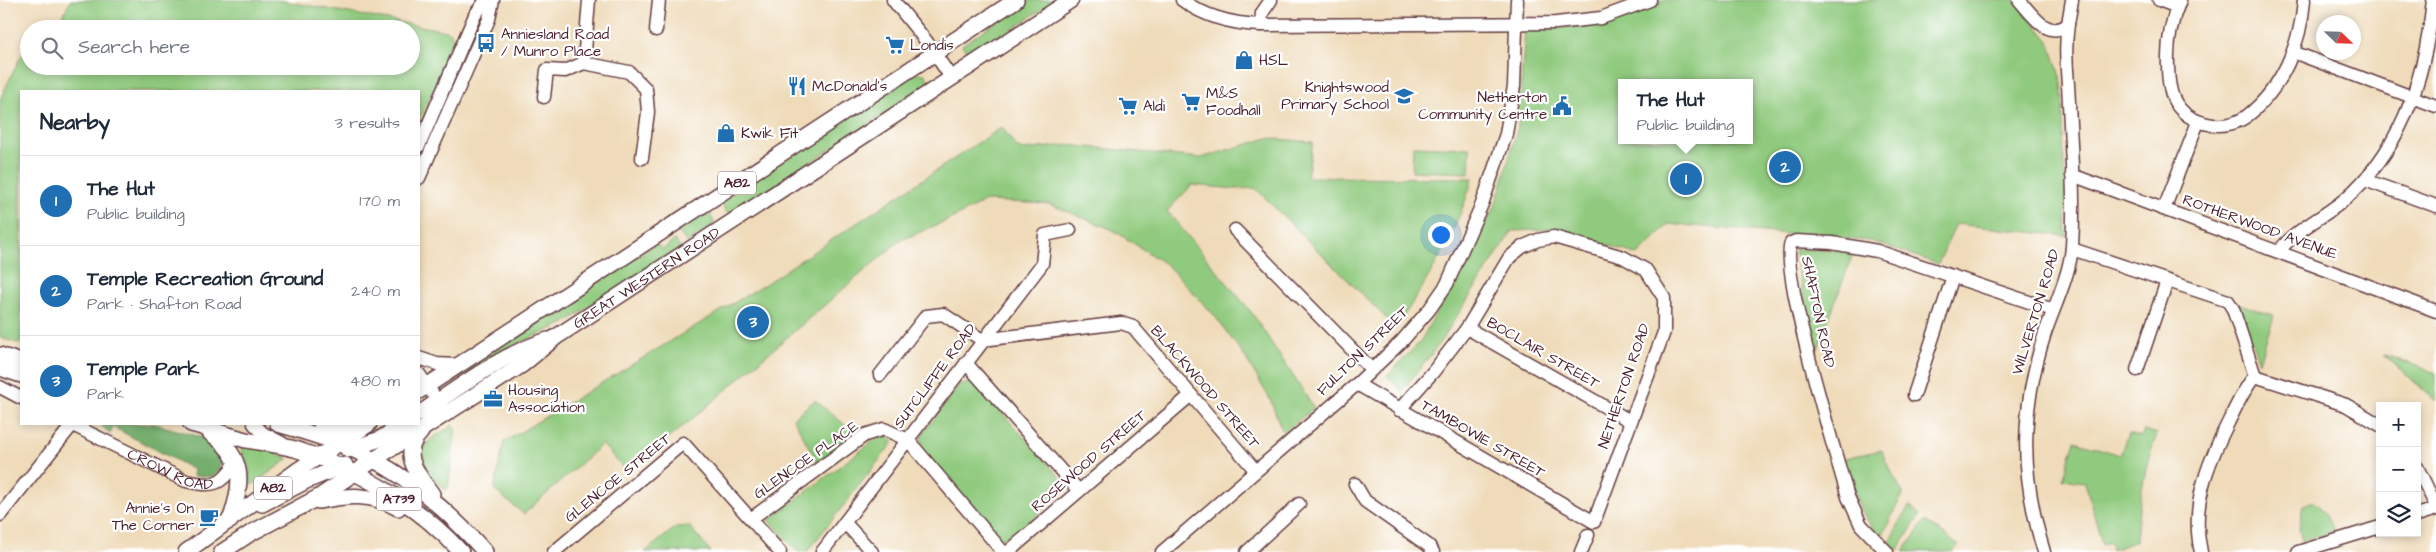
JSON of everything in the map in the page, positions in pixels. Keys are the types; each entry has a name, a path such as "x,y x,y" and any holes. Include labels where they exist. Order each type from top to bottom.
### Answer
{"main road":[{"name":"GREAT WESTERN ROAD","path":"421,384 457,365 1016,0"},
{"name":"GREAT WESTERN ROAD","path":"442,408 518,351 556,337 1071,0"},
{"path":"0,355 20,362"},
{"path":"0,368 20,375"},
{"path":"420,414 442,408"},
{"name":"A82","path":"222,552 251,533 306,505 372,460 424,429 442,408"},
{"path":"196,425 224,443 236,462 240,473 240,491 230,521"},
{"name":"A739","path":"196,425 246,440 293,449 353,473 400,500 441,531 461,552"},
{"name":"A739","path":"281,425 346,446 406,481 441,507 485,552"},
{"path":"331,425 363,428"},
{"path":"317,457 346,446 380,439 402,425"},
{"path":"346,446 363,428"},
{"path":"424,429 414,440 411,449 411,461 415,471 441,507"},
{"name":"A82","path":"186,552 317,457"},
{"path":"230,521 338,466 372,460"},
{"path":"306,505 346,497 375,497 441,531"}],"street":[{"path":"420,144 475,15 486,0"},
{"path":"420,176 486,26 493,0"},
{"path":"584,63 589,0"},
{"path":"656,30 659,0"},
{"path":"893,0 952,79"},
{"path":"1182,0 1198,11 1230,22 1261,25 1517,24 1586,21 1638,6 1650,0"},
{"path":"1261,25 1262,13 1271,0"},
{"name":"FULTON STREET","path":"1162,552 1357,384 1402,341 1429,310 1447,284 1482,204 1506,134 1514,86 1517,0"},
{"path":"2019,0 2050,30 2065,48"},
{"name":"WILVERTON ROAD","path":"2044,552 2030,498 2025,447 2029,394 2033,373 2072,248 2072,174 2065,48 2072,0"},
{"path":"2159,0 2179,4 2169,37 2167,55 2171,92 2182,111 2198,122 2219,125 2244,118 2268,95 2281,76 2293,52 2300,32 2304,0"},
{"path":"2279,251 2288,241 2345,199 2365,180 2396,134 2412,98 2428,48 2433,0"},
{"path":"2050,30 2063,29 2068,24"},
{"path":"2293,52 2436,106"},
{"path":"544,97 548,70 565,71 584,63 629,72 646,89 648,112 642,158"},
{"path":"2164,209 2198,122"},
{"name":"ROTHERWOOD AVENUE","path":"2072,174 2436,311"},
{"path":"2365,180 2436,206"},
{"name":"SUTCLIFFE ROAD","path":"822,552 982,340 1042,264 1045,235 1070,230"},
{"path":"1235,230 1371,369"},
{"name":"NETHERTON ROAD","path":"1399,410 1467,328 1509,258 1522,247 1538,240 1554,237 1623,257 1646,270 1664,298 1664,332 1594,522"},
{"name":"SHAFTON ROAD","path":"1887,552 1861,525 1848,497 1797,306 1790,273 1790,246 1796,241 1810,241 1860,247 2053,310"},
{"path":"2072,248 2224,299 2231,305 2255,376"},
{"path":"1914,395 1952,276"},
{"path":"2137,370 2167,281"},
{"path":"880,375 926,316 943,314 982,340"},
{"name":"BLACKWOOD STREET","path":"982,340 1121,323 1133,327 1255,470"},
{"name":"BOCLAIR STREET","path":"1467,328 1630,421"},
{"path":"420,358 437,364 457,365"},
{"path":"966,363 1080,491"},
{"path":"2255,376 2346,405 2376,423"},
{"path":"2201,552 2198,522 2204,476 2245,390 2255,376"},
{"path":"421,384 442,408"},
{"name":"TAMBOWIE STREET","path":"1357,384 1594,522"},
{"path":"0,387 20,397"},
{"name":"ROSEWOOD STREET","path":"1008,552 1190,395"},
{"path":"0,515 71,425"},
{"name":"CROW ROAD","path":"74,425 186,481 205,485 218,483 228,474 236,462"},
{"path":"255,425 263,433 293,449"},
{"name":"GLENCOE PLACE","path":"752,518 865,435 884,429 908,440"},
{"path":"908,440 1003,552"},
{"name":"GLENCOE STREET","path":"554,552 683,443 752,518 780,552"},
{"path":"2421,475 2436,506"},
{"path":"1355,484 1364,501 1429,546 1434,552"},
{"path":"1246,552 1298,504"},
{"path":"2421,514 2436,510"},
{"path":"845,523 872,552"},
{"path":"2298,552 2376,528"},
{"path":"1581,552 1588,535"}],"green space":[{"path":"71,0 279,0 387,20 60,20"},
{"path":"1029,0 1056,0 970,57 962,45"},
{"path":"1661,0 2015,0 2049,41 2062,83 2066,236 1956,224 1938,264 1871,241 1669,224 1638,255 1559,229 1512,231 1437,347 1402,391 1387,376 1420,342 1495,207 1518,127 1525,30 1600,25"},
{"path":"420,26 447,31 451,33 454,43 420,119 420,90 20,90 20,344 0,338 0,99 20,58 20,75 420,75"},
{"path":"916,73 925,74 929,81 927,86 731,214 725,211 722,201"},
{"path":"1002,127 1016,147 1023,150 1068,145 1201,158 1268,138 1313,142 1307,177 1473,178 1458,219 1440,256 1396,328 1255,188 1236,189 1192,185 1167,211 1252,313 1314,408 1283,433 1270,399 1245,357 1214,315 1167,265 1113,230 1049,204 986,201 953,218 899,241 690,421 626,471 602,444 524,514 494,490 504,442 765,284"},
{"path":"1413,146 1470,148 1469,173 1412,171"},
{"path":"706,212 710,214 714,222 713,226 687,243 678,231 665,239"},
{"path":"675,240 680,248 565,323 519,343 454,380 454,377 657,243 662,250"},
{"path":"1794,249 1854,251 1815,356"},
{"path":"2237,303 2274,316 2259,362"},
{"path":"2383,354 2436,373 2436,401"},
{"path":"975,383 1068,486 1013,538 998,538 923,452 921,436 960,384"},
{"path":"815,400 857,435 817,462 793,418"},
{"path":"101,425 159,425 209,439 223,461 218,472 213,477 193,476 194,470 113,427 110,434"},
{"path":"453,425 456,428 448,488 446,490 431,475 423,456 427,443"},
{"path":"2144,430 2157,434 2142,487 2136,541 2112,550 2111,542 2102,544 2085,482 2063,479 2075,441 2120,455 2128,433 2141,437"},
{"path":"884,433 894,441 807,552 798,552 769,520"},
{"path":"246,444 287,457 288,459 252,485 250,483 249,468 241,449"},
{"path":"1882,450 1885,460 1903,493 1882,536 1867,520 1857,500 1845,458"},
{"path":"2314,502 2322,509 2335,531 2302,541 2299,529 2303,505"},
{"path":"1909,506 1920,515 1898,550 1889,542"},
{"path":"1925,521 1959,545 1952,552 1903,552"},
{"path":"689,526 711,552 645,552 676,527"}],"place":[{"name":"Anniesland Road / Munro Place","path":"486,43"},
{"name":"Londis","path":"895,45"},
{"name":"HSL","path":"1244,60"},
{"name":"McDonald's","path":"797,86"},
{"name":"Knightswood Primary School","path":"1404,96"},
{"name":"M&S Foodhall","path":"1191,102"},
{"name":"Aldi","path":"1128,106"},
{"name":"Netherton Community Centre","path":"1562,106"},
{"name":"Kwik Fit","path":"726,133"},
{"name":"Temple Recreation Ground","path":"1785,167"},
{"name":"The Hut","path":"1686,179"},
{"name":"Temple Park","path":"753,322"},
{"name":"Housing Association","path":"493,399"},
{"name":"Annie's On The Corner","path":"209,517"}]}
